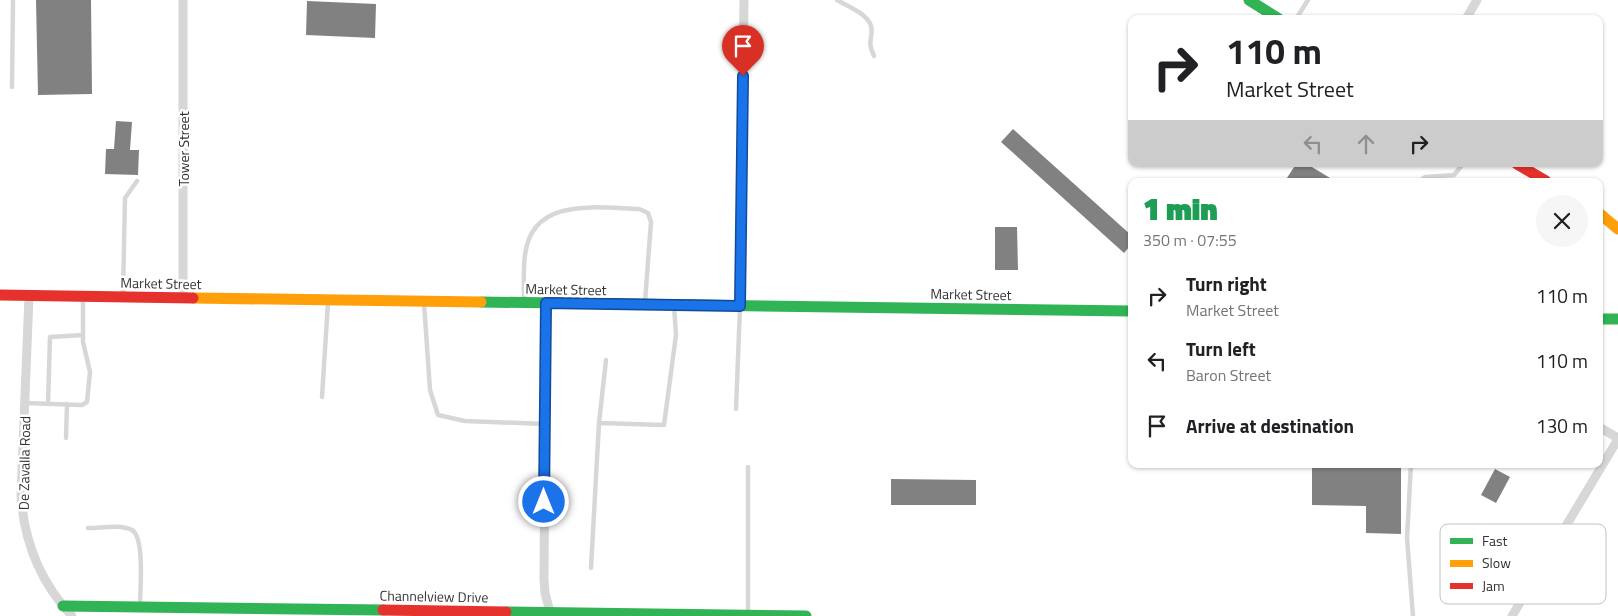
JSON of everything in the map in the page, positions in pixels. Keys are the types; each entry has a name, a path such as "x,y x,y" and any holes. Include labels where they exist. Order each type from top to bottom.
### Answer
{"street":[{"name":"Tower Street","path":"183,0 183,298"},
{"path":"740,306 744,0"},
{"path":"1248,0 1272,15"},
{"path":"1468,15 1477,0"},
{"path":"1522,167 1541,178"},
{"path":"1603,216 1618,229"},
{"name":"Market Street","path":"0,295 1128,311"},
{"name":"De Zavalla Road","path":"29,296 22,516 34,558 42,576 72,616"},
{"path":"546,303 544,580 550,614"},
{"path":"1603,319 1618,319"},
{"path":"1603,430 1618,439 1603,464"},
{"path":"1567,524 1601,468"},
{"path":"1512,616 1519,604"},
{"name":"Channelview Drive","path":"63,606 806,616"}],"lane":[{"path":"12,87 13,0"},
{"path":"837,0 867,19 872,27 869,46 874,56"},
{"path":"1299,15 1308,0"},
{"path":"1424,178 1454,175 1461,167"},
{"path":"123,298 125,198 137,180"},
{"path":"524,303 525,254 530,239 538,227 555,212 571,208 639,209 648,213 651,222 645,304"},
{"path":"25,403 82,405 88,397 90,372 83,335 83,297"},
{"path":"322,397 328,300"},
{"path":"424,302 430,390 438,415 465,421 545,424"},
{"path":"599,423 664,425 676,335 674,305"},
{"path":"736,409 740,306"},
{"path":"48,404 50,337 83,335"},
{"path":"591,568 599,423 606,360"},
{"path":"66,438 67,404"},
{"path":"748,467 748,615"},
{"path":"1411,468 1407,538 1412,616"},
{"path":"88,528 122,527 133,531 140,540 140,608"}],"building":[{"path":"36,0 91,0 92,94 38,95"},
{"path":"307,1 376,4 375,38 306,35"},
{"path":"116,121 132,122 130,150 139,150 138,175 105,174 106,149 114,149"},
{"path":"1013,129 1128,232 1128,248 1124,253 1001,142"},
{"path":"1294,167 1312,167 1330,178 1287,178"},
{"path":"995,227 1017,227 1018,270 995,270"},
{"path":"1312,468 1401,468 1401,534 1366,533 1366,506 1312,505"},
{"path":"1495,469 1510,477 1496,503 1481,495"},
{"path":"891,479 976,480 976,505 891,505"}],"traffic: fast":[{"path":"1249,0 1273,15"},
{"path":"481,302 1128,311"},
{"path":"1603,319 1618,319"},
{"path":"63,606 383,610"},
{"path":"506,612 806,616"}],"traffic: slow":[{"path":"1603,216 1618,229"},
{"path":"193,298 481,302"}],"traffic: jam":[{"path":"1522,167 1541,178"},
{"path":"0,295 193,298"},
{"path":"383,610 506,612"}],"route":[{"path":"544,502 546,303 740,306 743,76"}]}
